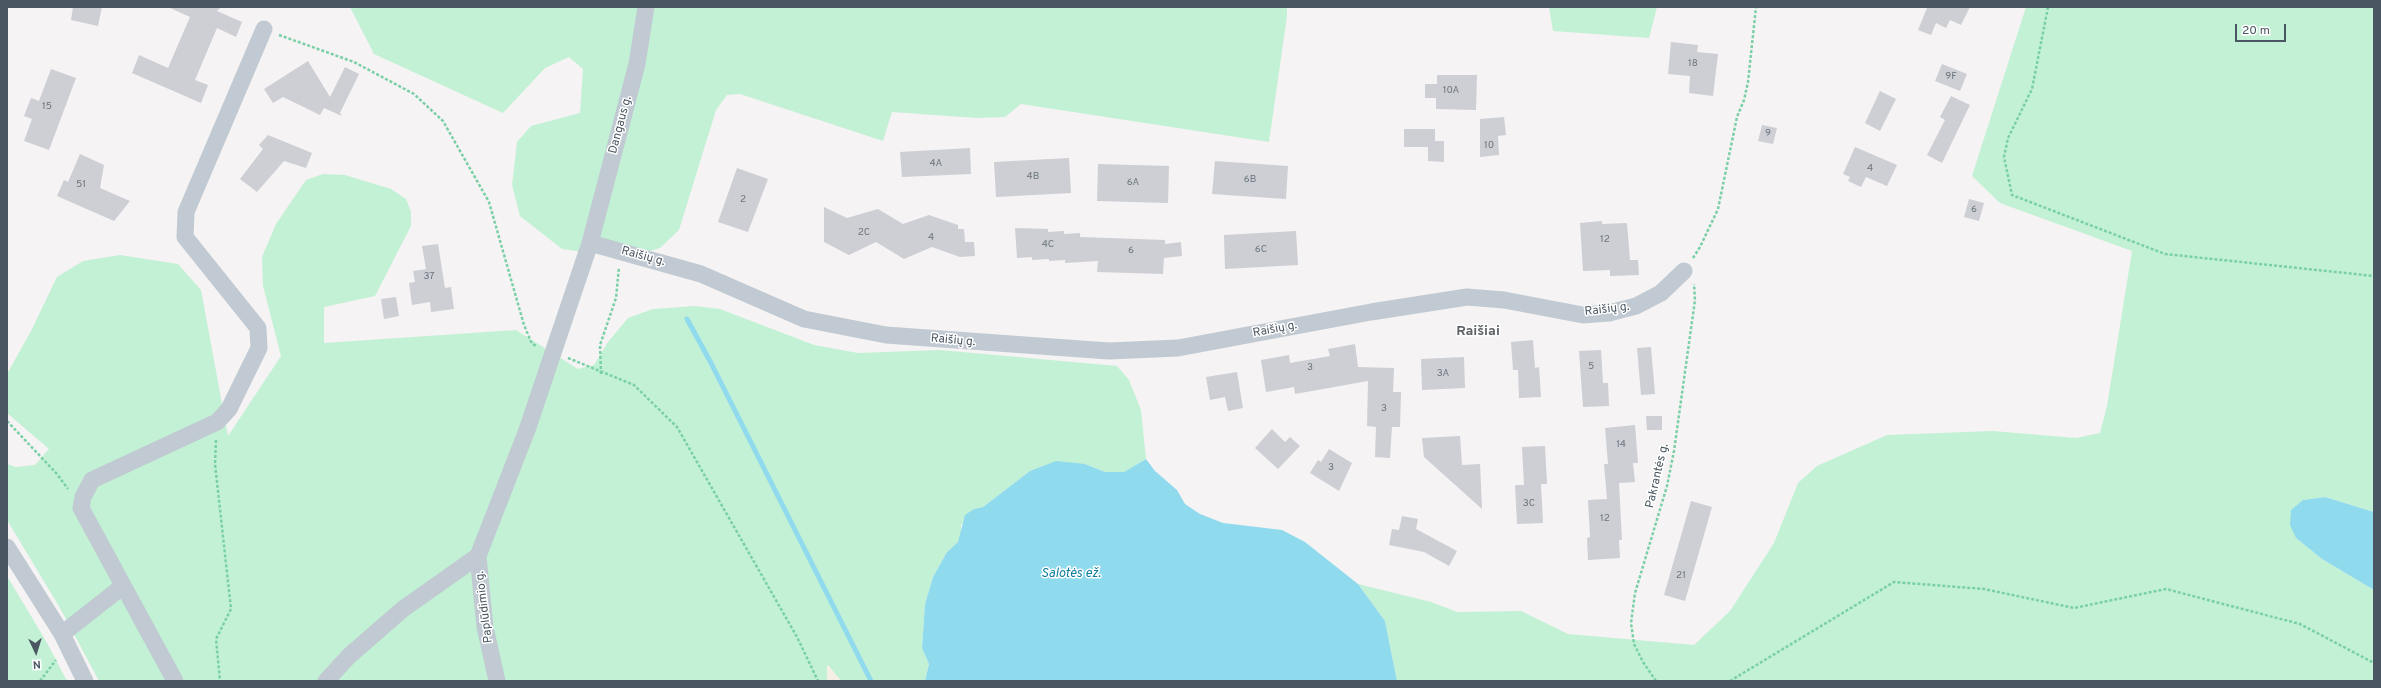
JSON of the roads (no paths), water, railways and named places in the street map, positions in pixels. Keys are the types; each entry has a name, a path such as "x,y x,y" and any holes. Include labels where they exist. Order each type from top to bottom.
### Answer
{"street":[{"name":"Dangaus g.","path":"478,556 527,430 590,243 637,64 646,7"},
{"path":"175,681 81,508 83,497 92,480 217,422 229,409 259,348 258,328 185,237 186,212 264,29"},
{"name":"Raišių g.","path":"590,243 701,274 804,319 886,335 1109,351 1178,348 1371,312 1467,297 1504,300 1583,315 1609,312 1636,306 1661,293 1684,271"},
{"path":"7,547 62,634 85,681"},
{"path":"326,681 349,656 403,609 478,556"},
{"name":"Paplūdimio g.","path":"478,556 485,627 497,681"},
{"path":"62,634 123,586"}],"water":[{"name":"Salotės ež.","path":"1146,459 1155,471 1177,490 1185,504 1200,514 1223,523 1282,530 1305,542 1358,584 1385,621 1397,681 925,681 929,664 922,648 925,604 933,577 947,552 958,542 965,515 974,509 983,507 1030,471 1056,461 1085,464 1105,472 1124,472"},
{"path":"2325,497 2374,512 2374,590 2322,559 2296,538 2290,525 2291,510 2303,500"}],"waterway":[{"path":"687,319 711,363 871,681"}],"district":[{"name":"Raišiai","path":"1478,332"}]}
